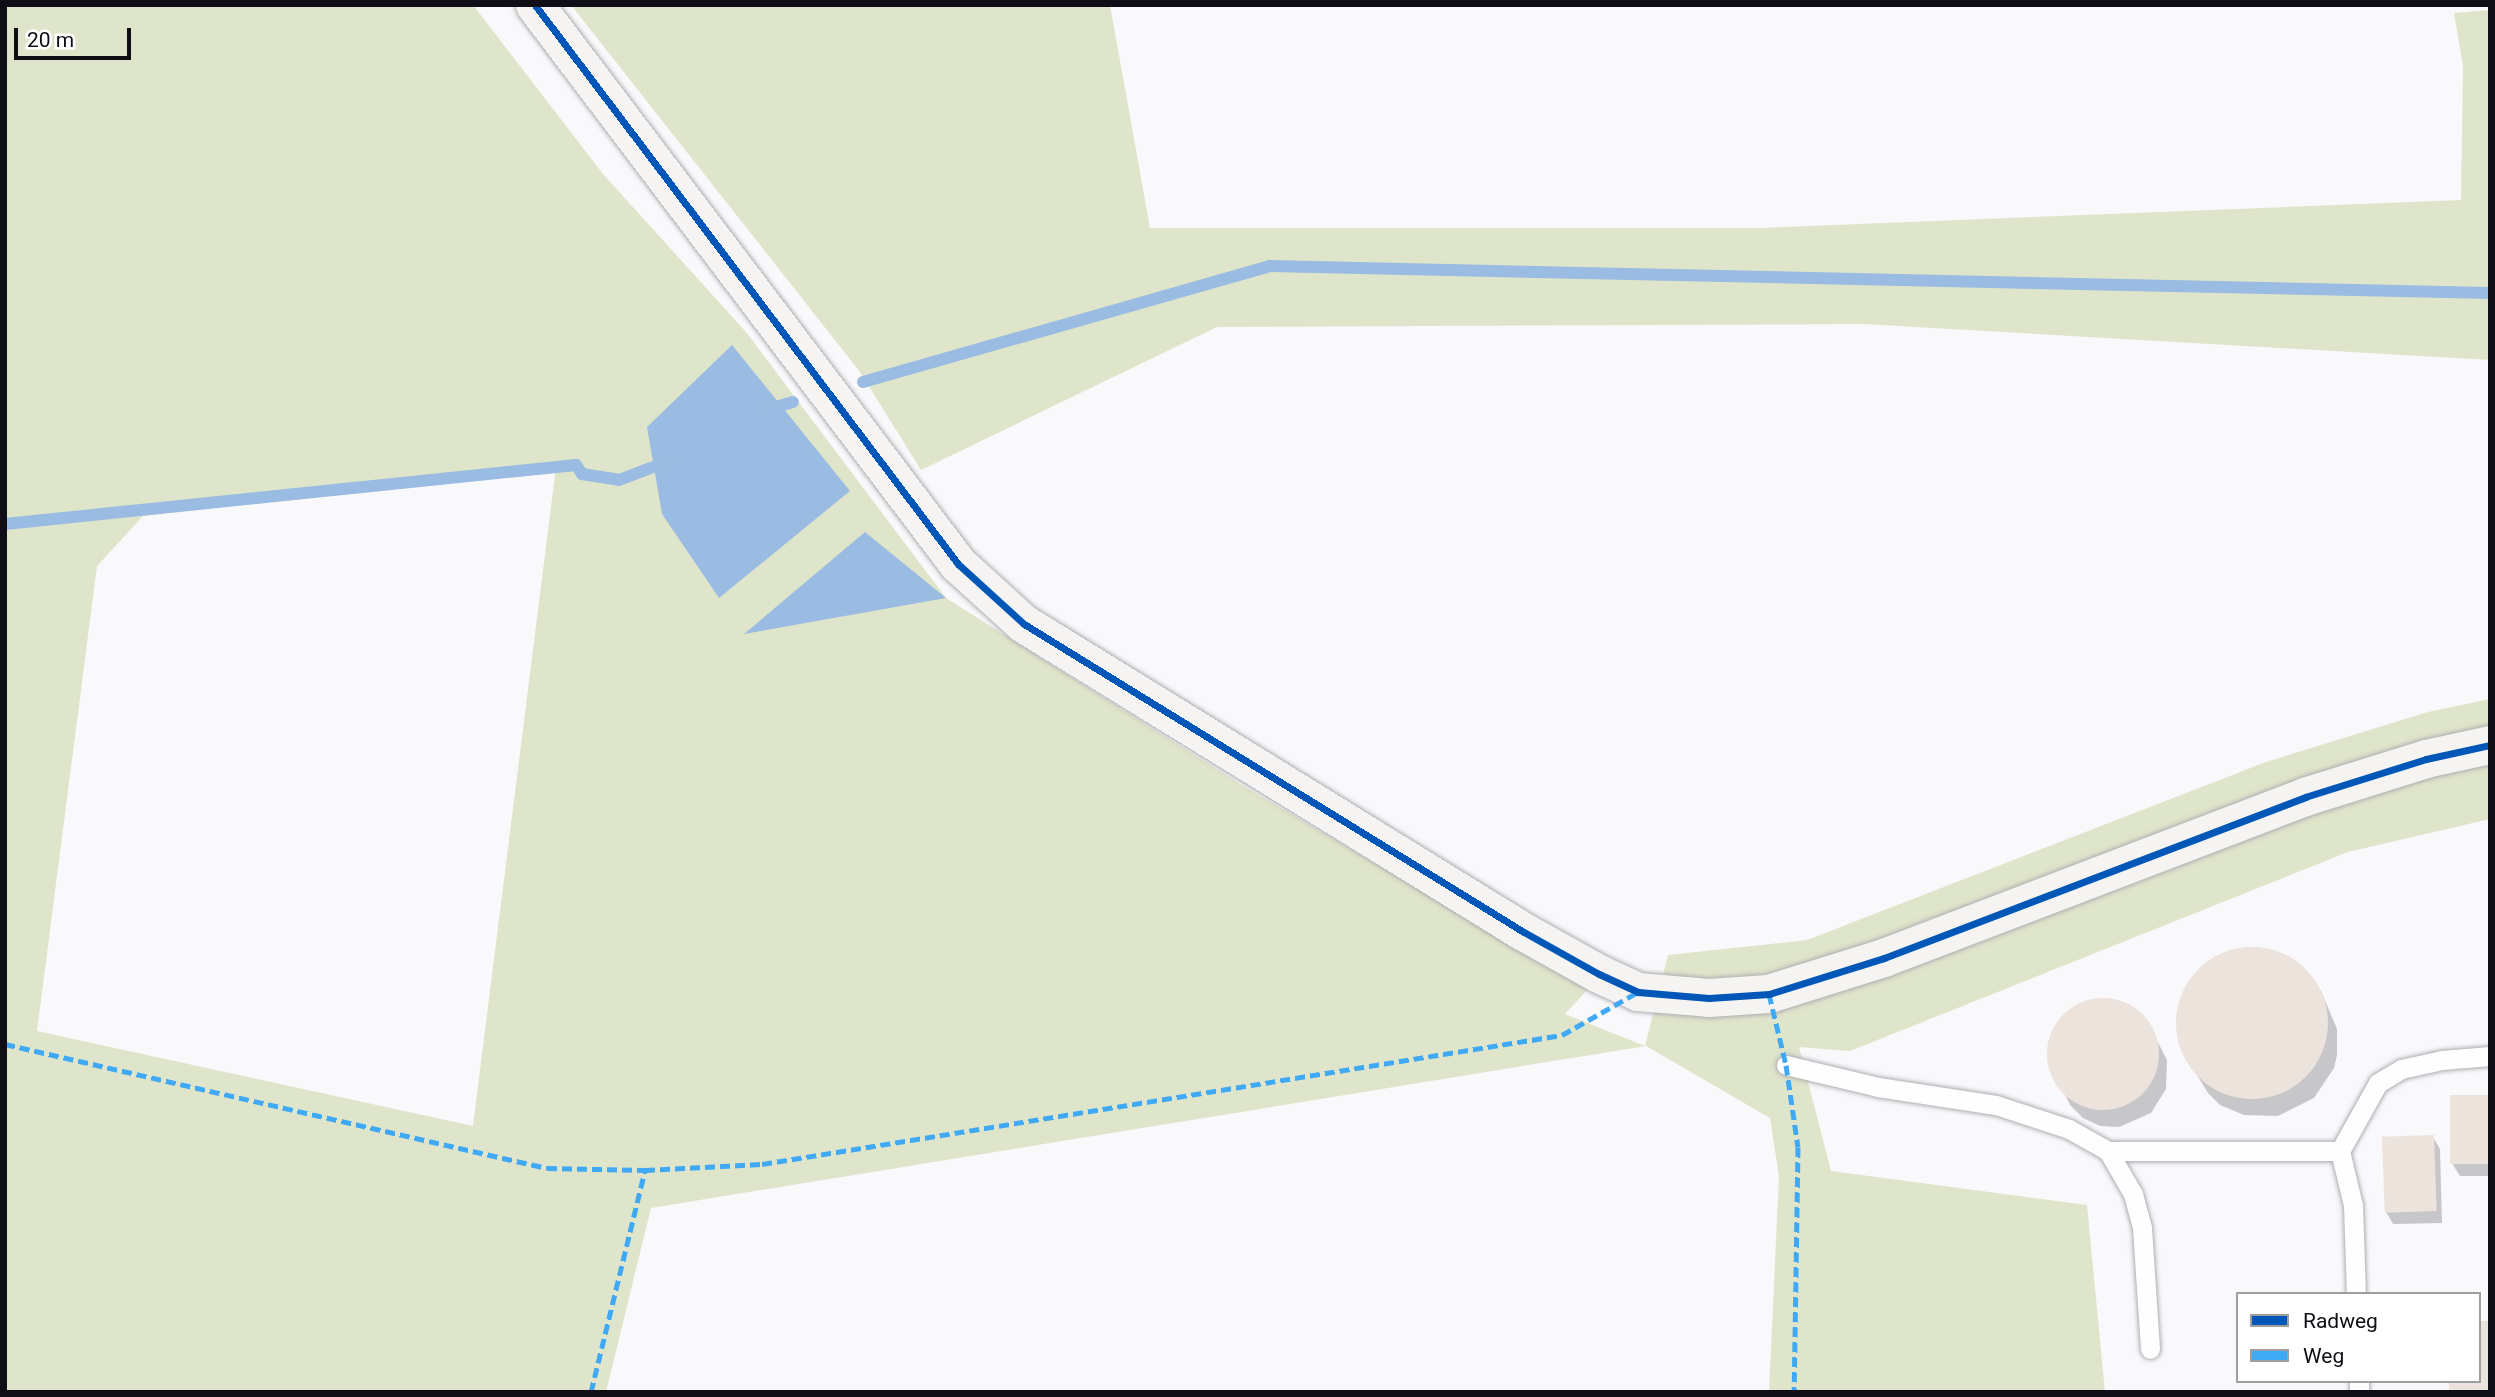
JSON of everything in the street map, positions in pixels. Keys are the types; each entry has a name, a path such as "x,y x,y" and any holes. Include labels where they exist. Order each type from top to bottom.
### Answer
{"main road":[{"path":"535,5 958,564 1024,624 1522,931 1599,974 1638,992 1709,998 1769,994 1884,958 2305,797 2426,759 2490,745"}],"lane":[{"path":"2356,1292 2353,1205 2340,1151 2378,1083 2401,1069 2442,1060 2490,1056"},
{"path":"1786,1065 1878,1087 1996,1105 2069,1129 2108,1152 2133,1194 2142,1228 2150,1349"},
{"path":"2108,1152 2340,1151"}],"green space":[{"path":"5,5 473,5 603,174 746,332 946,598 1245,787 1588,989 1565,1014 1645,1046 1668,955 1807,940 2266,762 2428,712 2490,699 2490,819 2348,852 1850,1051 1799,1047 1831,1171 2087,1205 2105,1392 1769,1392 1779,1176 1770,1118 1646,1046 651,1208 606,1392 5,1392","holes":["556,467 473,1126 37,1031 97,566 143,516"]},
{"path":"571,5 1110,5 1150,228 1759,228 2461,200 2463,66 2454,13 2490,10 2490,360 1864,324 1217,327 921,470 860,372"}],"water":[{"path":"732,345 850,491 719,598 662,514 647,427"},
{"path":"865,532 946,598 744,634"}],"building":[{"path":"2252,947 2281,952 2306,969 2323,994 2328,1023 2323,1052 2306,1077 2281,1094 2252,1099 2223,1094 2198,1077 2181,1052 2176,1023 2181,994 2198,969 2223,952"},
{"path":"2103,998 2124,1002 2143,1014 2155,1033 2159,1054 2155,1075 2143,1094 2124,1106 2103,1110 2082,1106 2063,1094 2051,1075 2047,1054 2051,1033 2063,1014 2082,1002"},
{"path":"2450,1095 2490,1095 2490,1164 2450,1164"},
{"path":"2434,1135 2437,1211 2385,1213 2382,1137"},
{"path":"2481,1321 2490,1321 2490,1392 2449,1392 2449,1383 2481,1383"}],"waterway":[{"path":"863,382 1269,266 2490,293"},
{"path":"765,410 793,402"},
{"path":"5,524 576,465 582,474 619,480 669,461"}],"marked path":[{"path":"5,1044 547,1168 645,1170 762,1164 1562,1035 1638,992"},
{"path":"1769,994 1786,1065 1798,1147 1794,1392"},
{"path":"591,1392 645,1170"}],"cycle path":[{"path":"535,5 958,564 1024,624 1522,931 1599,974 1638,992 1709,998 1769,994 1884,958 2305,797 2426,759 2490,745"}]}
